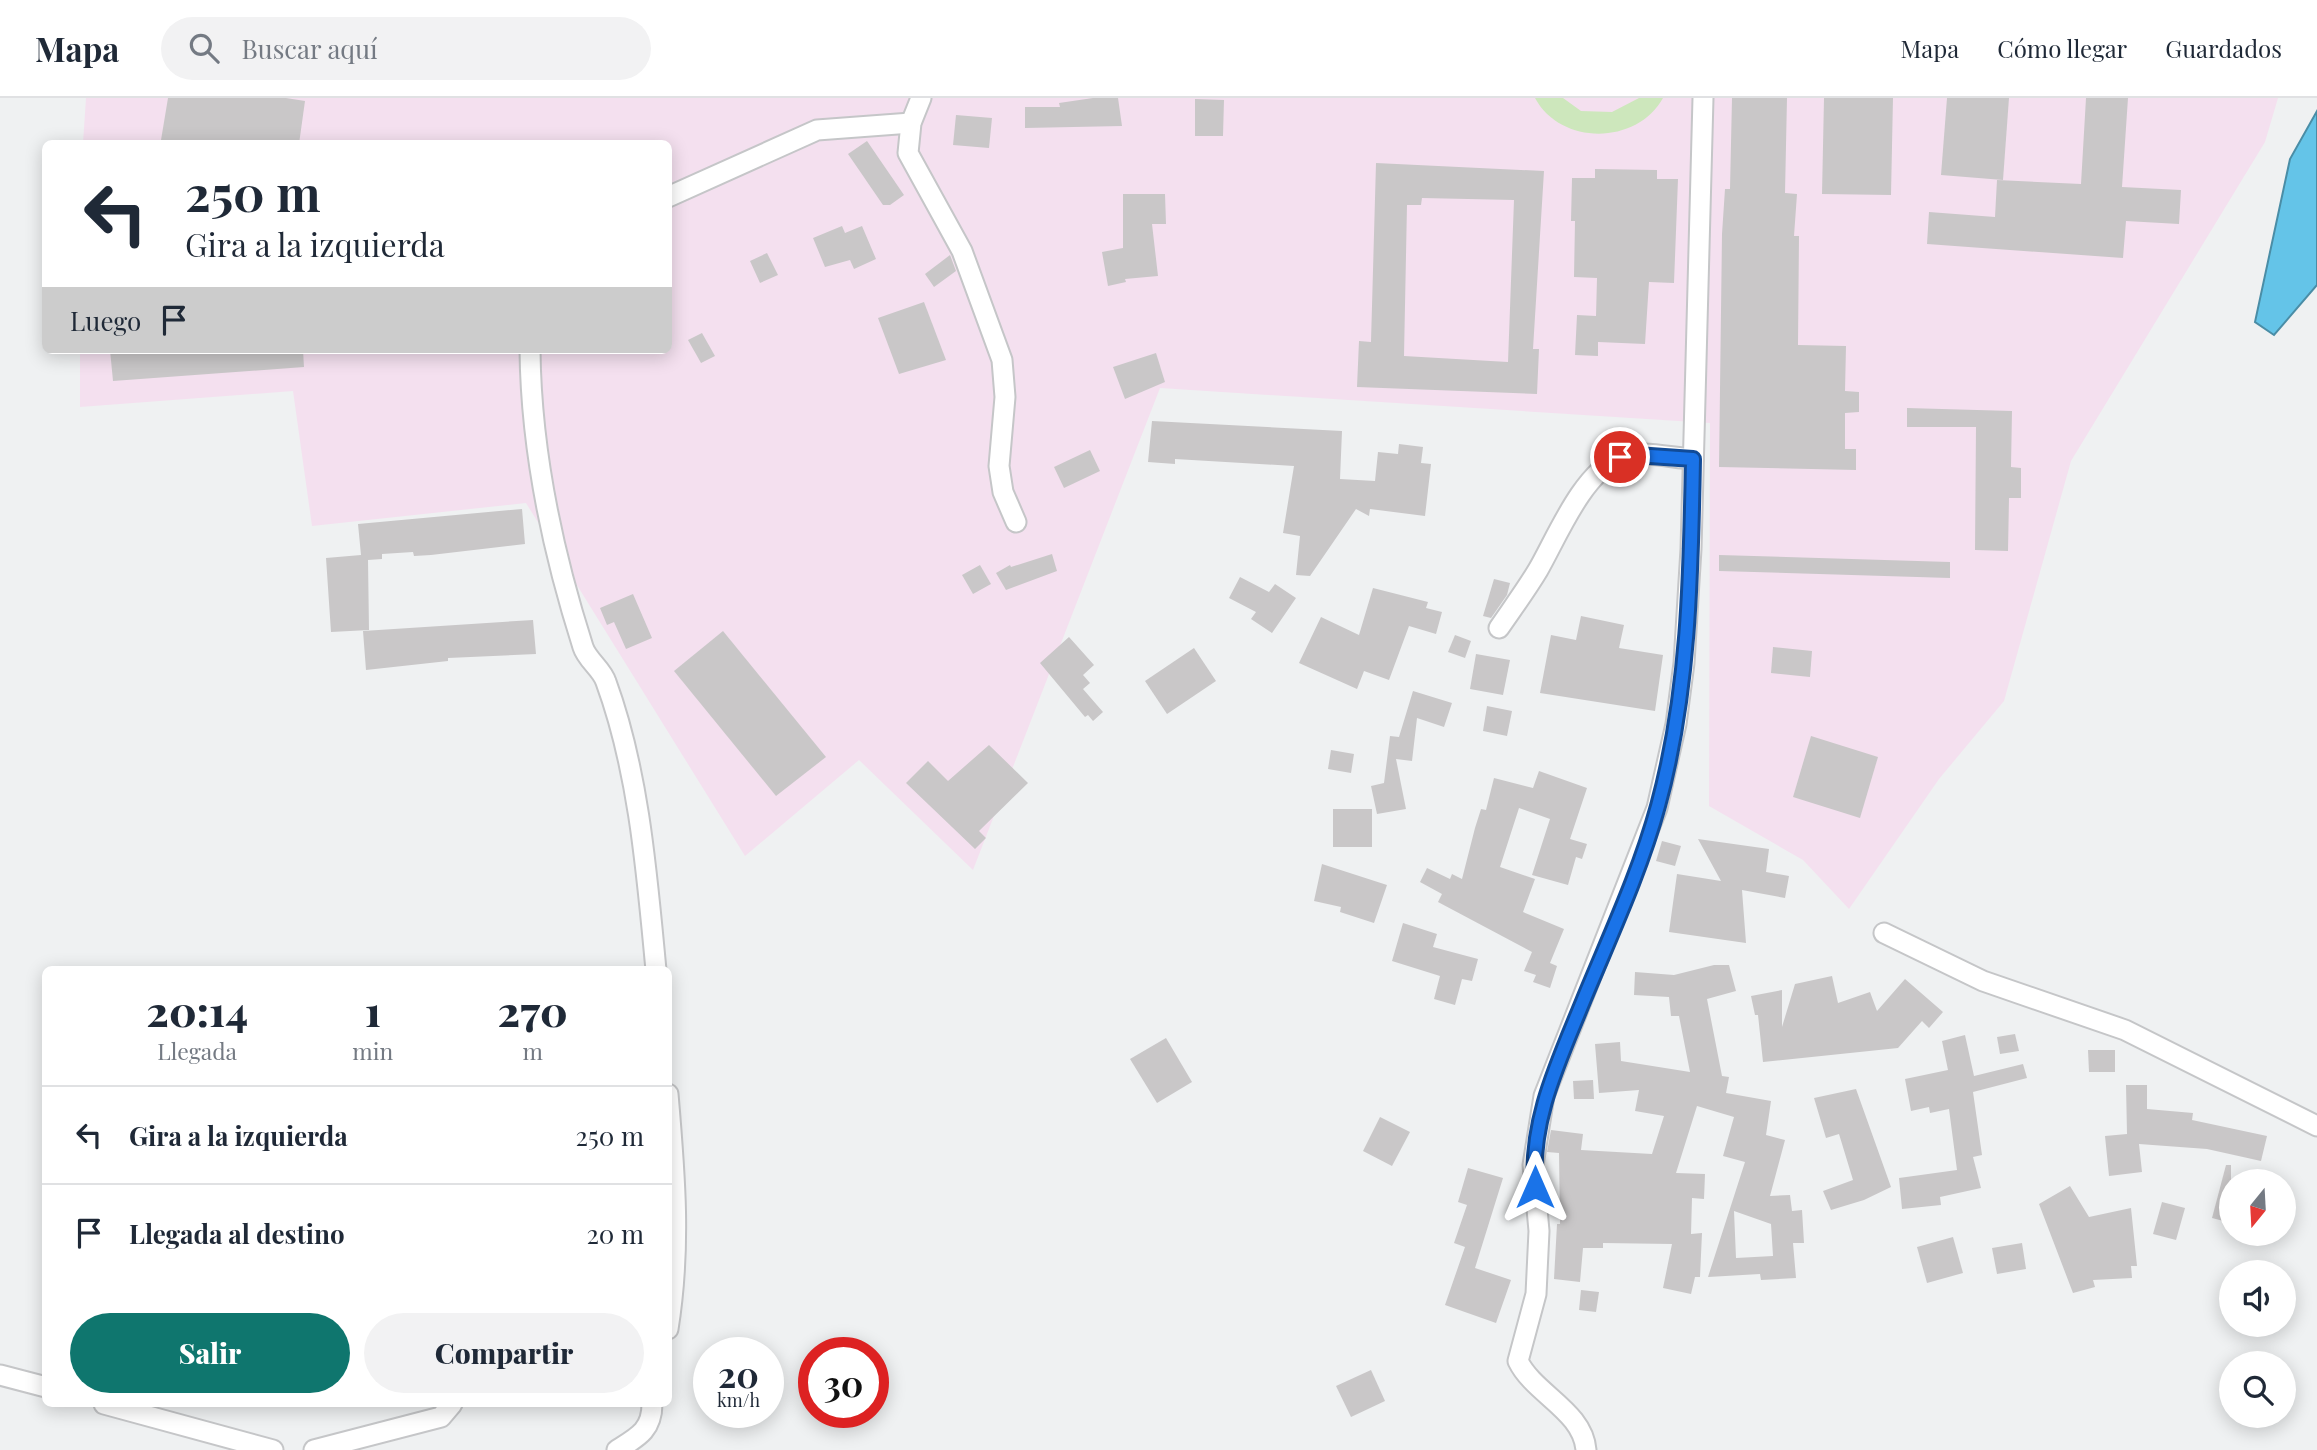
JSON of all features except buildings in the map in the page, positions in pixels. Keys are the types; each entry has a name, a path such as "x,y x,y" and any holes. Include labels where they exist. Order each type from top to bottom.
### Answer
{"street":[{"path":"921,98 911,124 908,153 962,251 1002,360 1005,397 999,466 1003,492 1016,522"},
{"path":"1586,1450 1586,1441 1575,1421 1525,1374 1518,1361 1536,1294 1538,1263 1533,1165 1544,1096 1649,832 1674,736 1684,663 1693,459 1703,98"},
{"path":"672,195 817,130 911,124"},
{"path":"530,354 530,399 542,488 584,650 606,679 624,749 645,862 656,966"},
{"path":"1499,628 1537,572 1572,507 1609,464 1620,457 1636,455 1693,459"},
{"path":"1884,933 1983,981 2125,1030 2317,1126"},
{"path":"672,1140 678,1210 676,1282 672,1306"},
{"path":"0,1375 42,1386"},
{"path":"115,1407 273,1450"},
{"path":"314,1450 441,1417 449,1407"},
{"path":"617,1450 644,1434 652,1418 652,1407"}],"shaded area":[{"path":"86,98 2278,98 2265,142 2071,461 2004,701 1939,779 1849,909 1803,860 1709,806 1710,423 1160,388 973,870 859,760 745,856 526,503 312,526 293,391 80,407 80,354 672,354 672,140 83,140"}],"green space":[{"path":"1535,98 1563,98 1581,111 1612,112 1639,98 1663,98 1651,113 1636,125 1599,134 1562,125 1547,114"}],"water":[{"path":"2317,111 2317,285 2274,335 2255,322 2290,159"}],"route":[{"path":"1535,1187 1533,1165 1544,1096 1632,880 1657,808 1676,724 1684,663 1693,459 1636,455 1620,457"}]}
